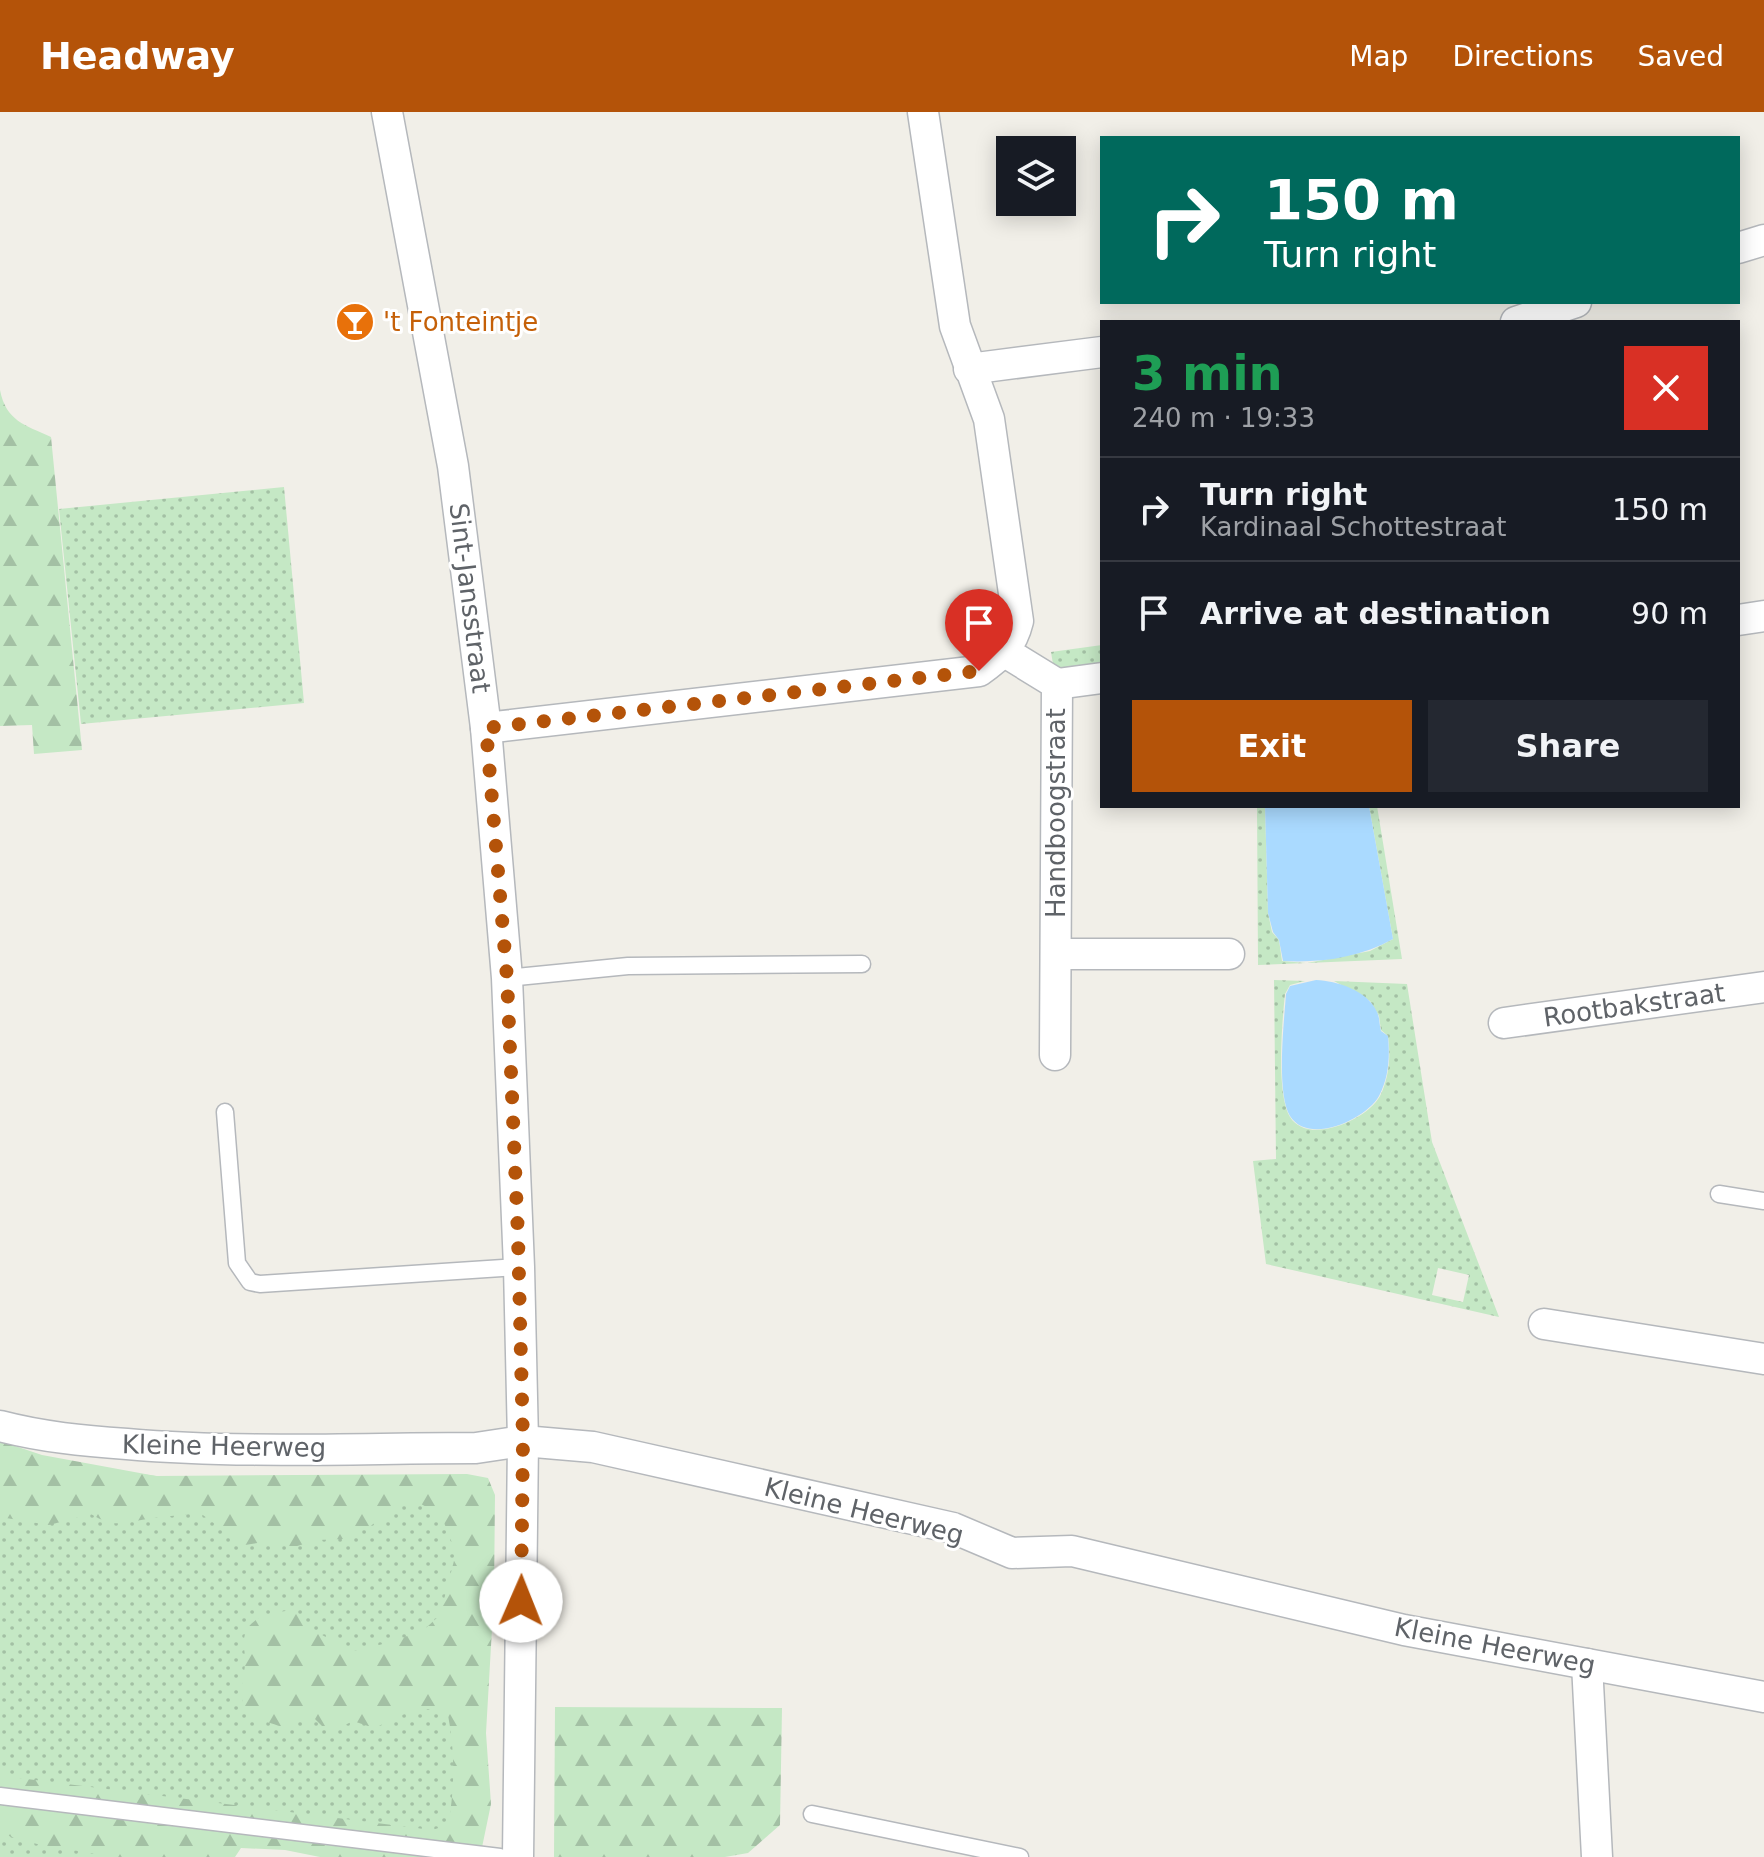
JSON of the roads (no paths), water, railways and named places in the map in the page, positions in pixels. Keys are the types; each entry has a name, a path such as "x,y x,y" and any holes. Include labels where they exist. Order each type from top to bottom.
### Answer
{"street":[{"name":"Sint-Jansstraat","path":"387,112 453,466 486,728 507,978 523,1441 518,1857"},
{"path":"486,728 979,671 1005,652 1018,621 989,419 955,326 923,112"},
{"path":"1740,247 1764,240"},
{"path":"1522,320 1570,304"},
{"path":"969,369 1100,352"},
{"path":"1740,620 1764,616"},
{"name":"Handboogstraat","path":"1005,652 1057,684 1055,1055"},
{"path":"1057,684 1100,678"},
{"name":"Handboogstraat","path":"1056,954 1229,954"},
{"name":"Rootbakstraat","path":"1504,1023 1764,987"},
{"path":"1544,1324 1764,1359"},
{"name":"Kleine Heerweg","path":"0,1426 79,1440 190,1450 476,1448 523,1441 593,1447 953,1528 1012,1553 1072,1551 1404,1630 1764,1697"},
{"path":"1587,1664 1597,1857"}],"lane":[{"path":"507,978 628,966 862,964"},
{"path":"225,1112 237,1263 250,1282 260,1284 519,1267"},
{"path":"1719,1194 1764,1201"},
{"path":"0,1796 500,1857"},
{"path":"812,1814 1020,1857"}],"water":[{"path":"1265,808 1369,808 1393,939 1367,951 1339,958 1283,961 1279,940 1273,932 1268,913"},
{"path":"1316,980 1342,985 1366,998 1377,1012 1381,1031 1388,1036 1389,1044 1387,1074 1379,1096 1362,1113 1337,1126 1323,1129 1299,1125 1290,1116 1282,1075 1286,994 1290,986"}],"place":[{"name":"'t Fonteintje","path":"355,322"}]}
